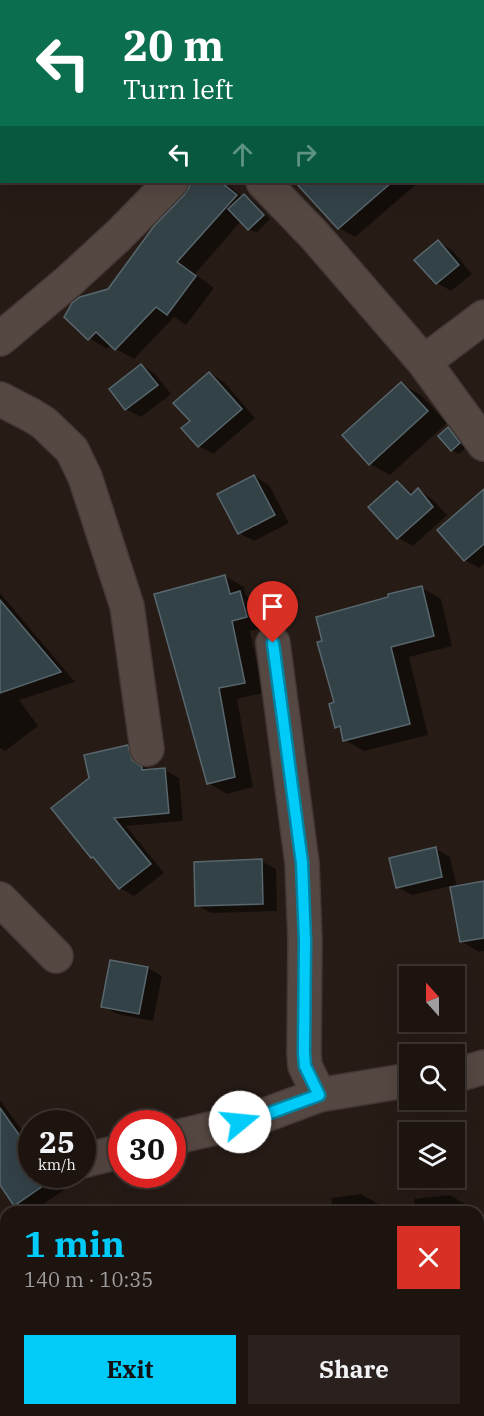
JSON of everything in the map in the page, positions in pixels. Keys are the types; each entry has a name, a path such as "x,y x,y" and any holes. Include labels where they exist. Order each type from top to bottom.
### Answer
{"street":[{"path":"0,339 69,281 170,183"},
{"path":"264,183 315,237 424,363 484,444"},
{"path":"424,363 484,317"},
{"path":"0,399 44,423 72,450 85,477 126,606 147,749"},
{"path":"273,643 302,863 305,941 305,1066 319,1095"},
{"path":"0,899 56,956"},
{"path":"465,1073 484,1067"},
{"path":"186,1135 256,1118 319,1095 399,1082"}],"building":[{"path":"189,183 222,183 237,195 177,262 196,276 167,315 156,307 115,350 96,332 88,340 64,317 72,303 80,297 108,289 154,226 189,187"},
{"path":"296,183 391,183 338,229"},
{"path":"244,194 264,215 248,230 228,209"},
{"path":"438,240 459,265 436,284 414,260"},
{"path":"141,364 158,385 125,410 109,389"},
{"path":"209,372 242,409 198,447 181,428 190,421 173,403"},
{"path":"401,382 428,411 369,465 342,435"},
{"path":"448,427 460,443 451,451 438,436"},
{"path":"254,475 275,515 238,534 217,494"},
{"path":"397,481 411,495 418,488 433,507 397,539 368,507"},
{"path":"484,489 484,544 464,561 437,530"},
{"path":"225,575 230,594 240,591 247,617 232,621 245,683 219,688 235,777 207,784 154,594"},
{"path":"422,586 434,636 391,647 410,724 343,741 340,726 335,728 329,704 334,702 317,642 322,641 316,617 388,597 388,594"},
{"path":"0,600 61,672 0,693"},
{"path":"128,745 132,760 142,767 142,770 165,768 169,813 114,818 151,864 119,889 51,808 89,778 84,755"},
{"path":"436,847 442,877 396,888 389,858"},
{"path":"262,859 263,904 195,906 194,862"},
{"path":"484,881 484,938 460,942 450,887"},
{"path":"110,960 148,967 139,1014 101,1007"},
{"path":"0,1108 18,1133 18,1188 40,1188 14,1206 0,1185"}],"route":[{"path":"240,1122 319,1095 305,1066 305,941 302,863 273,643"}]}
